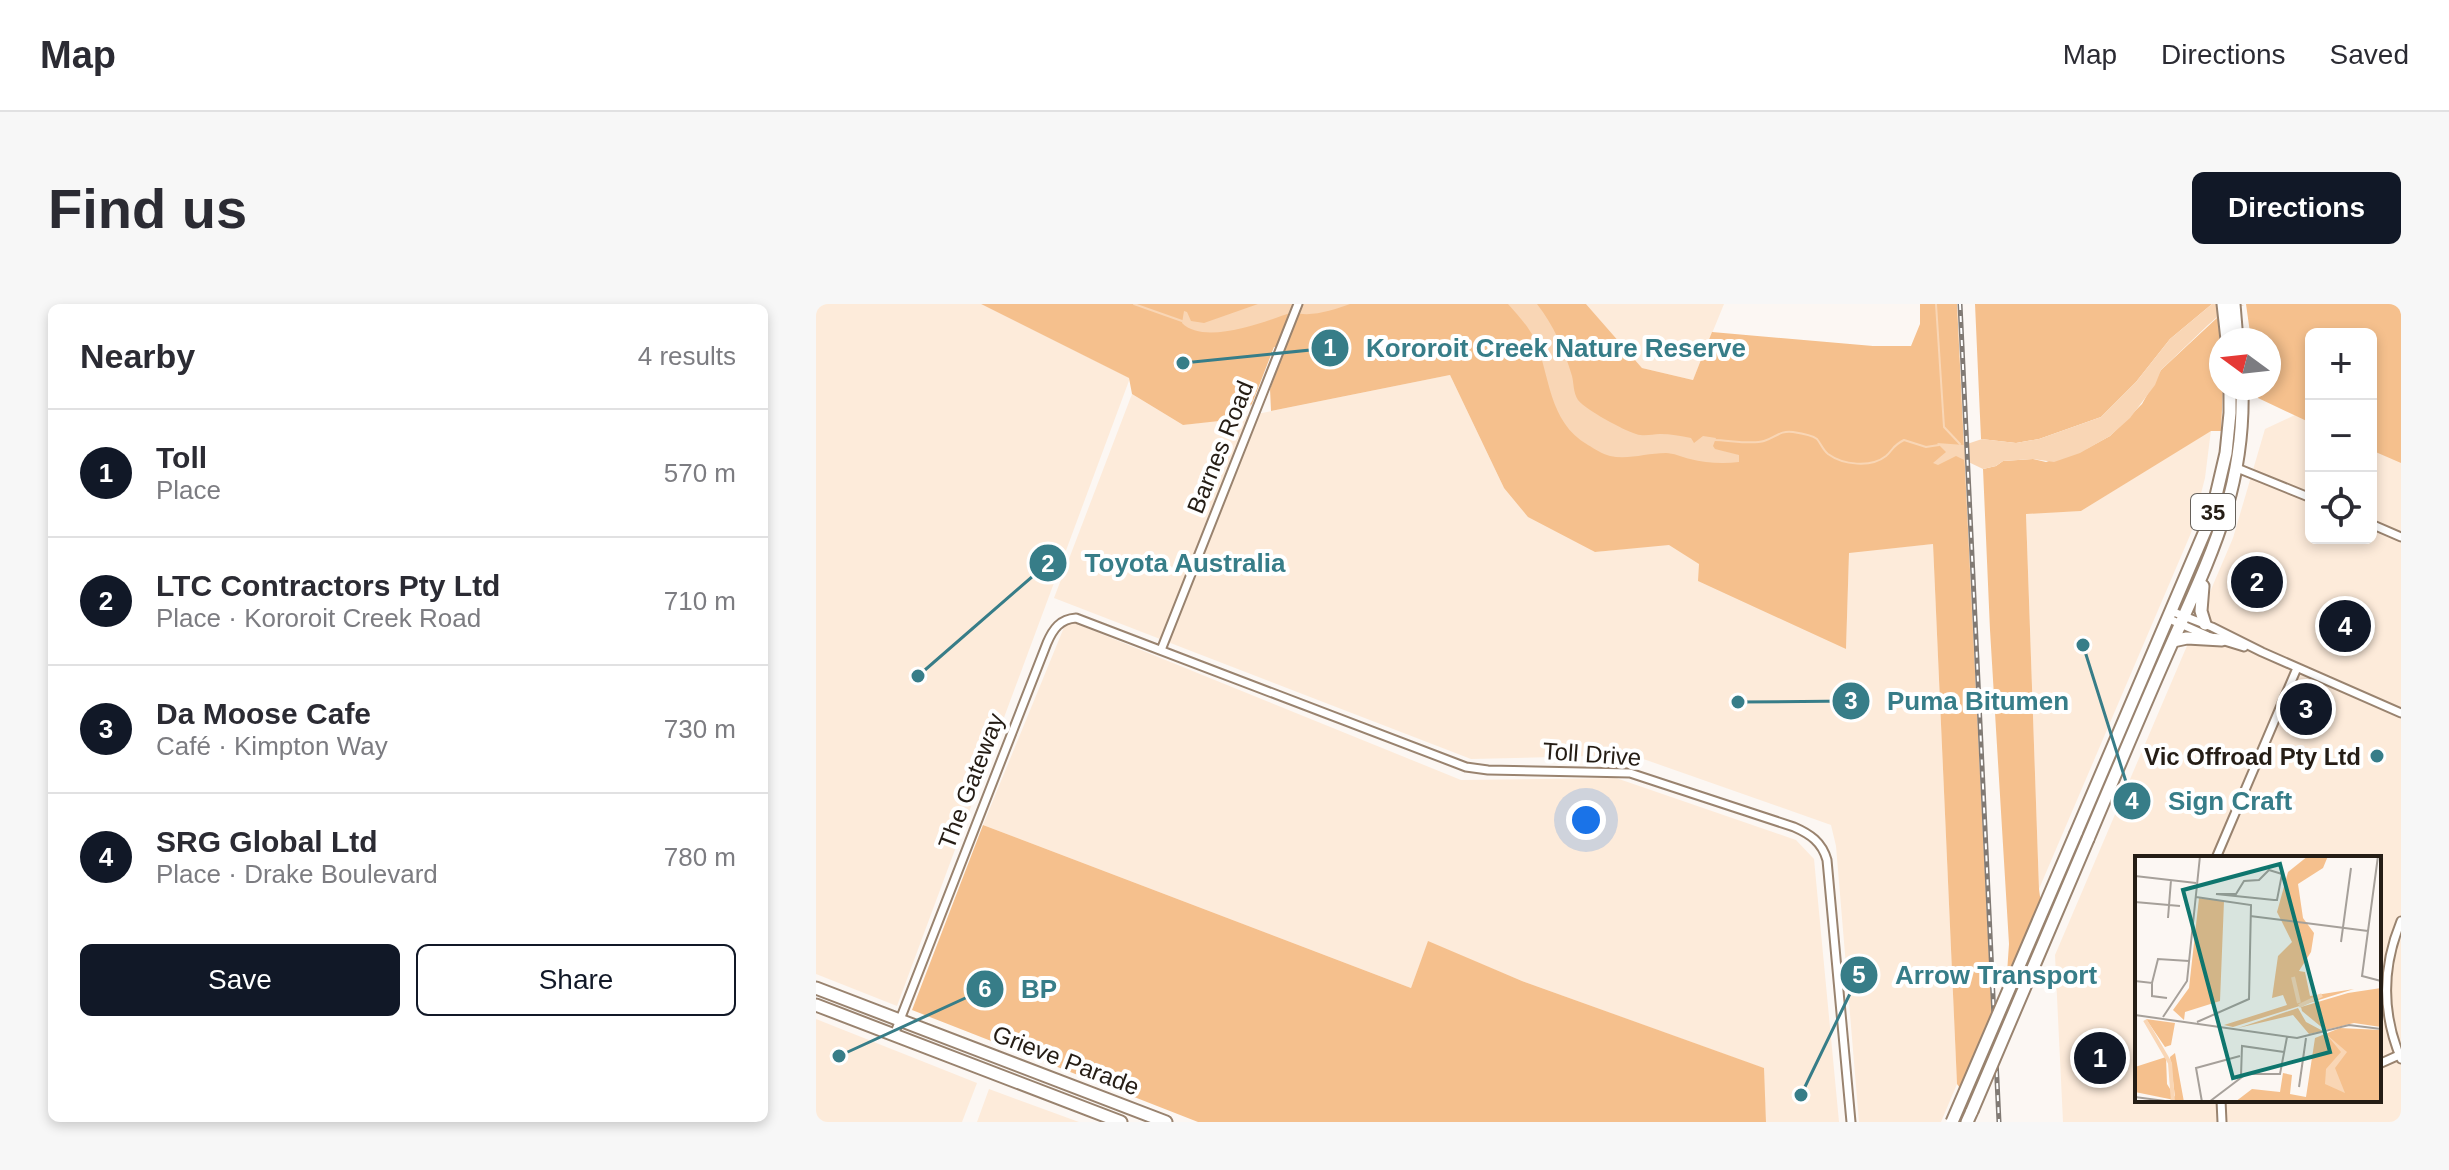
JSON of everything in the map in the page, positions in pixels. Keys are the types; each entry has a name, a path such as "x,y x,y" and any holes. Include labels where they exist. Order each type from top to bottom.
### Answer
{"main road":[{"path":"2223,304 2229,328"},
{"path":"2233,328 2234,304"},
{"name":"35","path":"1952,1122 2206,529 2226,453 2230,400"},
{"name":"35","path":"1967,1122 2210,558 2227,510 2237,468 2242,400"},
{"path":"2205,624 2200,606 2210,558"},
{"path":"2173,641 2187,638 2222,640"},
{"name":"Grieve Parade","path":"816,988 1166,1122"},
{"name":"Grieve Parade","path":"816,1005 1121,1122"}],"street":[{"name":"Barnes Road","path":"1161,650 1298,304"},
{"path":"2237,468 2305,496"},
{"path":"2377,527 2401,537"},
{"path":"2169,615 2222,640 2262,652"},
{"name":"The Gateway","path":"894,1035 1054,630 1065,620 1076,618 1138,642"},
{"path":"2183,620 2205,624 2401,713"},
{"name":"Toll Drive","path":"1138,642 1466,767 1630,773 1794,827 1811,836 1827,860 1851,1122"},
{"path":"2217,856 2297,668"},
{"path":"2381,1063 2400,1057 2388,1016 2386,989 2388,962 2401,921"},
{"path":"2221,1102 2222,1122"}],"shaded area":[{"path":"816,304 981,304 1130,378 897,1006 816,974"},
{"path":"981,304 1586,304 1642,368 1693,380 1712,332 1873,346 1911,346 1920,324 1920,304 1957,304 1992,1019 1962,1091 1957,1084 1933,544 1849,553 1846,649 1698,581 1699,564 1669,545 1595,552 1528,517 1504,488 1450,375 1271,411 1270,389 1286,346 1274,347 1252,404 1237,419 1183,425 1132,394 1129,378"},
{"path":"1258,304 1350,304 1314,314 1293,312 1252,326 1220,332 1192,330 1182,323 1184,311 1191,321 1204,323"},
{"path":"1508,304 1537,304 1562,347 1576,397 1589,409 1639,435 1676,435 1691,438 1694,443 1703,436 1716,438 1715,449 1739,455 1739,462 1708,462 1666,453 1617,457 1588,445 1575,435 1557,410 1534,338"},
{"path":"1586,304 1724,304 1693,380 1642,368"},
{"path":"1975,304 2212,304 2170,339 2136,382 2101,417 2039,439 2016,443 1981,439"},
{"path":"2212,304 2244,305 2216,318 2161,370 2155,385 2130,418 2110,436 2080,453 2054,462 2033,459 2003,461 1983,469 1956,456 1938,465 1933,463 1946,452 1937,443 1964,445 1982,439 2016,443 2039,439 2101,417 2136,382 2170,339"},
{"path":"2246,304 2401,304 2401,463 2377,453 2377,328 2305,328 2305,420 2262,400 2281,400 2281,328 2249,328"},
{"path":"2218,317 2219,328 2209,328 2209,400 2222,400 2221,431 2211,431 2081,511 2026,514 2041,904 2010,977 2007,973 2009,944 1983,469 2003,461 2033,459 2046,462 2088,448 2110,436 2142,404 2161,370"},
{"path":"1450,375 1504,488 1595,552 1669,544 1846,649 1849,552 1933,544 1957,1084 1941,1122 1859,1122 1836,846 1831,825 1632,755 1471,759 1054,598 1132,394 1183,425 1237,418"},
{"path":"2295,415 2305,419 2305,544 2377,544 2377,452 2401,462 2401,1122 2063,1122 2055,955 2233,538 2265,429"},
{"path":"2211,430 2205,478 2191,533 2039,889 2026,513 2081,511"},
{"path":"1067,620 1461,780 1616,778 1796,840 1814,859 1839,1122 1766,1122 1763,1068 1522,981 1428,942 1411,988 983,825"},
{"path":"983,825 1411,988 1428,941 1522,981 1764,1068 1766,1122 1198,1122 912,1010"},
{"path":"816,1019 977,1083 962,1122 816,1122"},
{"path":"989,1089 1079,1122 977,1122"}],"waterway":[{"path":"1134,304 1182,321"},
{"path":"1936,304 1944,427 1960,444"},
{"path":"1714,440 1759,442 1785,432 1796,432 1817,439 1834,458 1857,464 1880,460 1904,440 1926,447 1939,445"}],"railway":[{"path":"1960,304 1999,1122"}],"place":[{"name":"Kororoit Creek Nature Reserve","path":"1183,363"},
{"name":"LTC Contractors Pty Ltd","path":"2257,582"},
{"name":"SRG Global Ltd","path":"2345,626"},
{"name":"Sign Craft","path":"2083,645"},
{"name":"Toyota Australia","path":"918,676"},
{"name":"Puma Bitumen","path":"1738,702"},
{"name":"Da Moose Cafe","path":"2306,709"},
{"name":"Vic Offroad Pty Ltd","path":"2377,756"},
{"name":"BP","path":"839,1056"},
{"name":"Toll","path":"2100,1058"},
{"name":"Arrow Transport","path":"1801,1095"}]}
